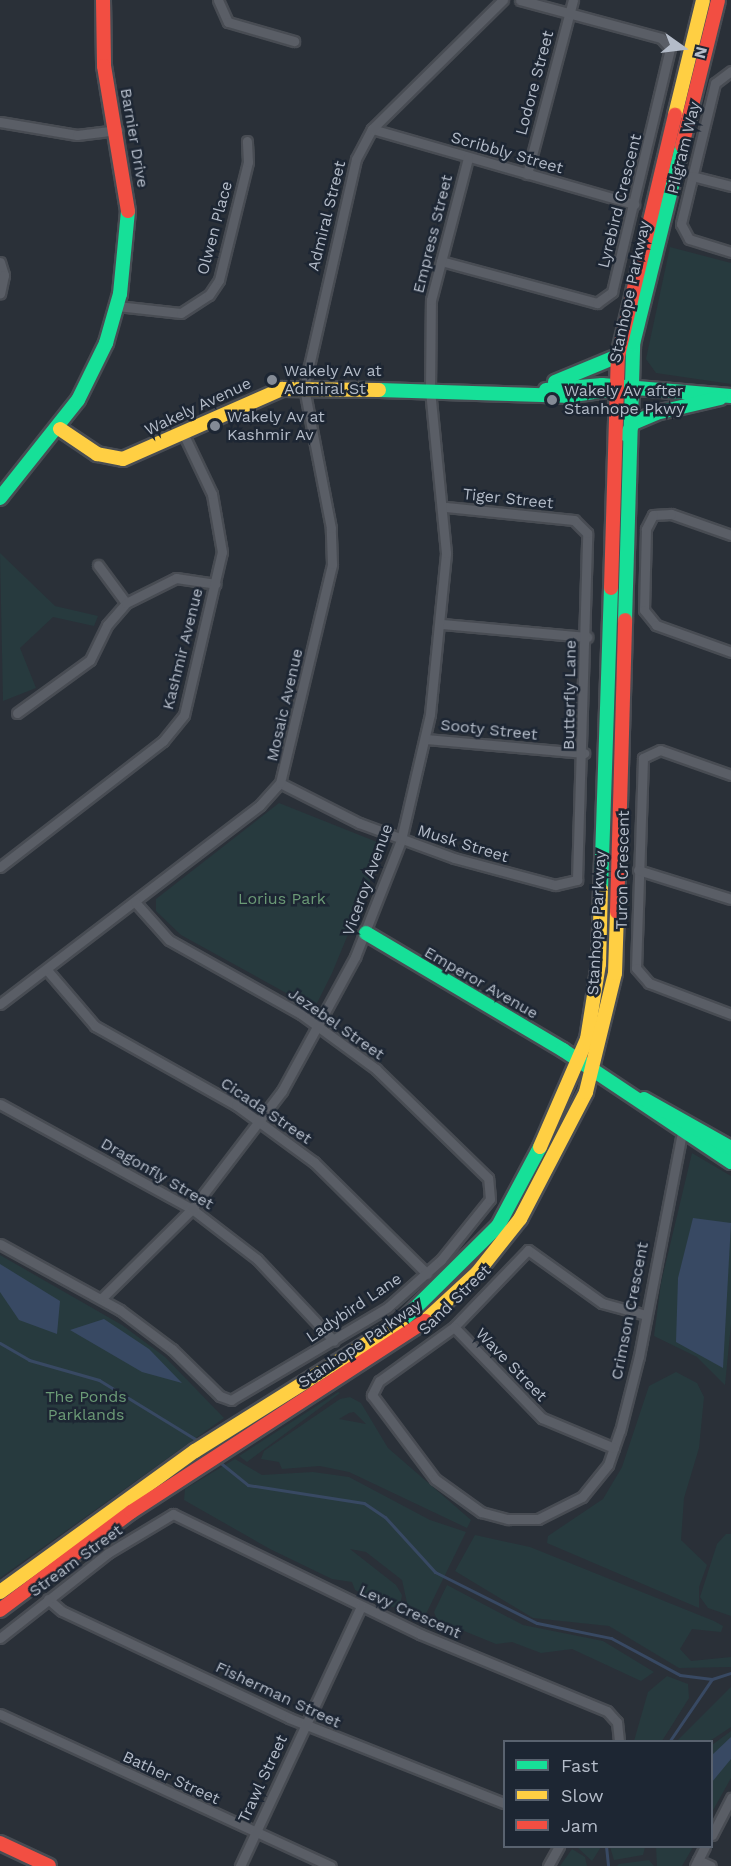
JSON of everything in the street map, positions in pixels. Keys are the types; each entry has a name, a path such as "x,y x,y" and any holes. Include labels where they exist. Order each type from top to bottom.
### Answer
{"main road":[{"name":"Barnier Drive","path":"0,498 60,429 94,370 117,306 129,221 118,130 104,66 103,0"},
{"name":"Stanhope Parkway","path":"0,1592 195,1450 393,1329 456,1276 520,1191 580,1061 596,996 601,934 615,389 618,356 703,0"},
{"name":"Stanhope Parkway","path":"0,1610 111,1526 395,1345 467,1284 537,1193 594,1070 615,973 629,388 643,298 718,0"},
{"path":"541,391 618,356"},
{"name":"Wakely Avenue","path":"60,429 97,454 116,459 183,433 271,391 304,388 541,391 567,385 731,396"},
{"path":"627,437 633,423 656,413 731,396"},
{"name":"Emperor Avenue","path":"366,933 580,1061 682,1133 731,1162"},
{"path":"632,1097 665,1108 731,1148"},
{"path":"0,1843 49,1866"}],"street":[{"path":"218,0 228,22 294,41"},
{"name":"Admiral Street","path":"304,388 356,159 372,129 503,0"},
{"path":"520,0 570,13"},
{"name":"Lodore Street","path":"527,174 573,0"},
{"name":"Lyrebird Crescent","path":"441,261 597,303 606,301 634,204 670,48 661,38 570,13"},
{"name":"Pilgram Way","path":"728,71 715,83 692,176 684,234 731,252"},
{"path":"0,122 84,135 118,130"},
{"name":"Scribbly Street","path":"372,129 634,204"},
{"name":"Olwen Place","path":"117,306 181,313 209,295 219,280 248,162 247,141"},
{"name":"Empress Street","path":"430,390 431,300 468,158"},
{"path":"692,176 731,186"},
{"path":"0,262 4,274 0,294"},
{"name":"Mosaic Avenue","path":"0,1004 135,902 280,783 333,552 304,388"},
{"name":"Viceroy Avenue","path":"102,1298 192,1209 261,1122 320,1028 366,933 401,840 426,739 441,624 446,507 430,390"},
{"name":"Kashmir Avenue","path":"0,867 178,725 188,704 216,584 222,541 215,503 183,433"},
{"name":"Tiger Street","path":"446,507 567,520"},
{"path":"731,535 671,514 653,515 646,529 644,610 656,625 731,652"},
{"name":"Butterfly Lane","path":"567,520 581,524 588,538 582,860 576,882"},
{"path":"98,564 126,603"},
{"path":"17,713 90,660 106,625 126,603 176,578 216,584"},
{"path":"441,624 587,637"},
{"name":"Sooty Street","path":"426,739 584,753"},
{"name":"Turon Crescent","path":"731,775 660,750 645,755 639,773 638,870 638,975 731,1014"},
{"name":"Musk Street","path":"280,783 401,840 528,879 562,886 576,882"},
{"path":"638,870 731,899"},
{"name":"Jezebel Street","path":"135,902 169,940 320,1028 376,1069 488,1178 490,1198"},
{"name":"Cicada Street","path":"47,970 95,1026 261,1122 333,1179 427,1274"},
{"name":"Dragonfly Street","path":"0,1104 192,1209 257,1259 334,1341"},
{"name":"Crimson Crescent","path":"372,1390 373,1400 435,1479 470,1506 497,1518 538,1519 573,1504 597,1482 614,1448 646,1315 682,1133"},
{"name":"Ladybird Lane","path":"102,1298 172,1349 212,1389 227,1400 241,1398 334,1341 427,1274 490,1198"},
{"path":"0,1244 102,1298"},
{"name":"Sand Street","path":"372,1390 454,1326 528,1250 602,1303 646,1315"},
{"name":"Wave Street","path":"454,1326 542,1418 614,1448"},
{"name":"Stream Street","path":"0,1638 48,1599 173,1514"},
{"name":"Levy Crescent","path":"173,1514 361,1606 608,1711 617,1722 619,1740"},
{"name":"Fisherman Street","path":"48,1599 62,1611 305,1725 503,1803"},
{"name":"Trawl Street","path":"240,1866 361,1606"},
{"name":"Bather Street","path":"0,1714 331,1866"},
{"path":"713,1831 731,1798"},
{"path":"548,1866 559,1848"},
{"path":"704,1848 696,1863 711,1866"}],"green space":[{"path":"670,247 731,263 731,384 656,373 646,359"},
{"path":"0,553 55,606 98,616 94,626 53,617 20,648 36,688 3,701"},
{"name":"Lorius Park","path":"279,803 382,844 383,850 332,973 317,1003 308,1005 181,935 156,911 156,899"},
{"path":"692,1153 731,1176 731,1324 725,1385 697,1357 654,1336 661,1283"},
{"name":"The Ponds Parklands","path":"0,1255 122,1325 165,1357 224,1418 0,1578"},
{"path":"676,1372 697,1383 704,1397 699,1448 684,1498 681,1540 707,1565 699,1587 699,1608 547,1543 548,1536 603,1499 622,1467 649,1386"},
{"path":"338,1392 340,1393 247,1462 239,1456"},
{"path":"350,1397 361,1403 388,1448 471,1520 467,1528 349,1472 320,1466 282,1469 279,1462 261,1459 264,1451 340,1399","holes":["354,1412 366,1424 339,1419"]},
{"path":"235,1459 262,1475 313,1472 349,1477 430,1520 466,1532 424,1618 409,1612 402,1580 366,1552 350,1549 396,1585 402,1595 400,1606 392,1607 355,1590 352,1582 332,1579 270,1549 184,1500 185,1489"},
{"path":"726,1534 731,1534 731,1616 708,1608 700,1597 717,1544"},
{"path":"475,1535 530,1547 714,1621 723,1626 721,1632 692,1629 680,1649 691,1661 731,1657 731,1667 679,1668 609,1626 533,1618 455,1571"},
{"path":"447,1585 523,1625 603,1641 654,1672 641,1681 572,1649 541,1653 512,1642 496,1644 437,1620 434,1612"},
{"path":"667,1676 688,1684 689,1698 663,1740 634,1740 648,1692"},
{"path":"731,1687 731,1727 712,1740 678,1740"},
{"path":"731,1731 731,1778 713,1810 713,1744"},
{"path":"578,1848 600,1848 592,1861"},
{"path":"611,1848 645,1848 643,1855 614,1860"},
{"path":"656,1848 692,1848 682,1866 657,1866"},
{"path":"572,1849 585,1857 587,1866 560,1866"},
{"path":"649,1860 654,1866 617,1866 619,1864"}],"water":[{"path":"693,1218 731,1223 723,1368 676,1342 678,1278"},
{"path":"0,1264 60,1301 57,1334 19,1320 0,1292"},
{"path":"104,1319 149,1349 182,1383 142,1372 70,1330"},
{"path":"731,1737 731,1759 713,1781 713,1754"}],"waterway":[{"path":"0,1343 29,1360 99,1380 200,1442"},
{"path":"217,1460 248,1485 364,1503 385,1517 435,1572 537,1623 611,1638 680,1675 712,1679 731,1673"},
{"path":"670,1740 712,1679"},
{"path":"606,1848 608,1866"}],"traffic: fast":[{"path":"625,620 633,344 682,146"},
{"path":"0,498 78,400 106,343 120,294 128,211"},
{"path":"555,382 618,356"},
{"path":"546,390 602,385 731,396"},
{"path":"379,390 566,396 615,389"},
{"path":"627,435 633,423 656,413 720,398"},
{"path":"601,889 611,588"},
{"path":"366,933 563,1050 731,1162"},
{"path":"644,1099 731,1148"},
{"path":"401,1322 498,1226 540,1147"}],"traffic: slow":[{"path":"675,115 703,0"},
{"path":"60,429 97,454 123,459 282,389 379,390"},
{"path":"540,1147 587,1039 599,964 601,889"},
{"path":"425,1321 477,1273 520,1219 586,1092 615,973 617,912"},
{"path":"0,1592 195,1451 401,1322"}],"traffic: jam":[{"path":"103,0 104,66 128,211"},
{"path":"682,146 718,0"},
{"path":"611,588 618,356 675,115"},
{"path":"617,912 625,620"},
{"path":"0,1610 131,1512 425,1321"},
{"path":"0,1843 49,1866"}],"place":[{"name":"Wakely Av at Admiral St","path":"272,380"},
{"name":"Wakely Av after Stanhope Pkwy","path":"552,400"},
{"name":"Wakely Av at Kashmir Av","path":"215,426"}]}
